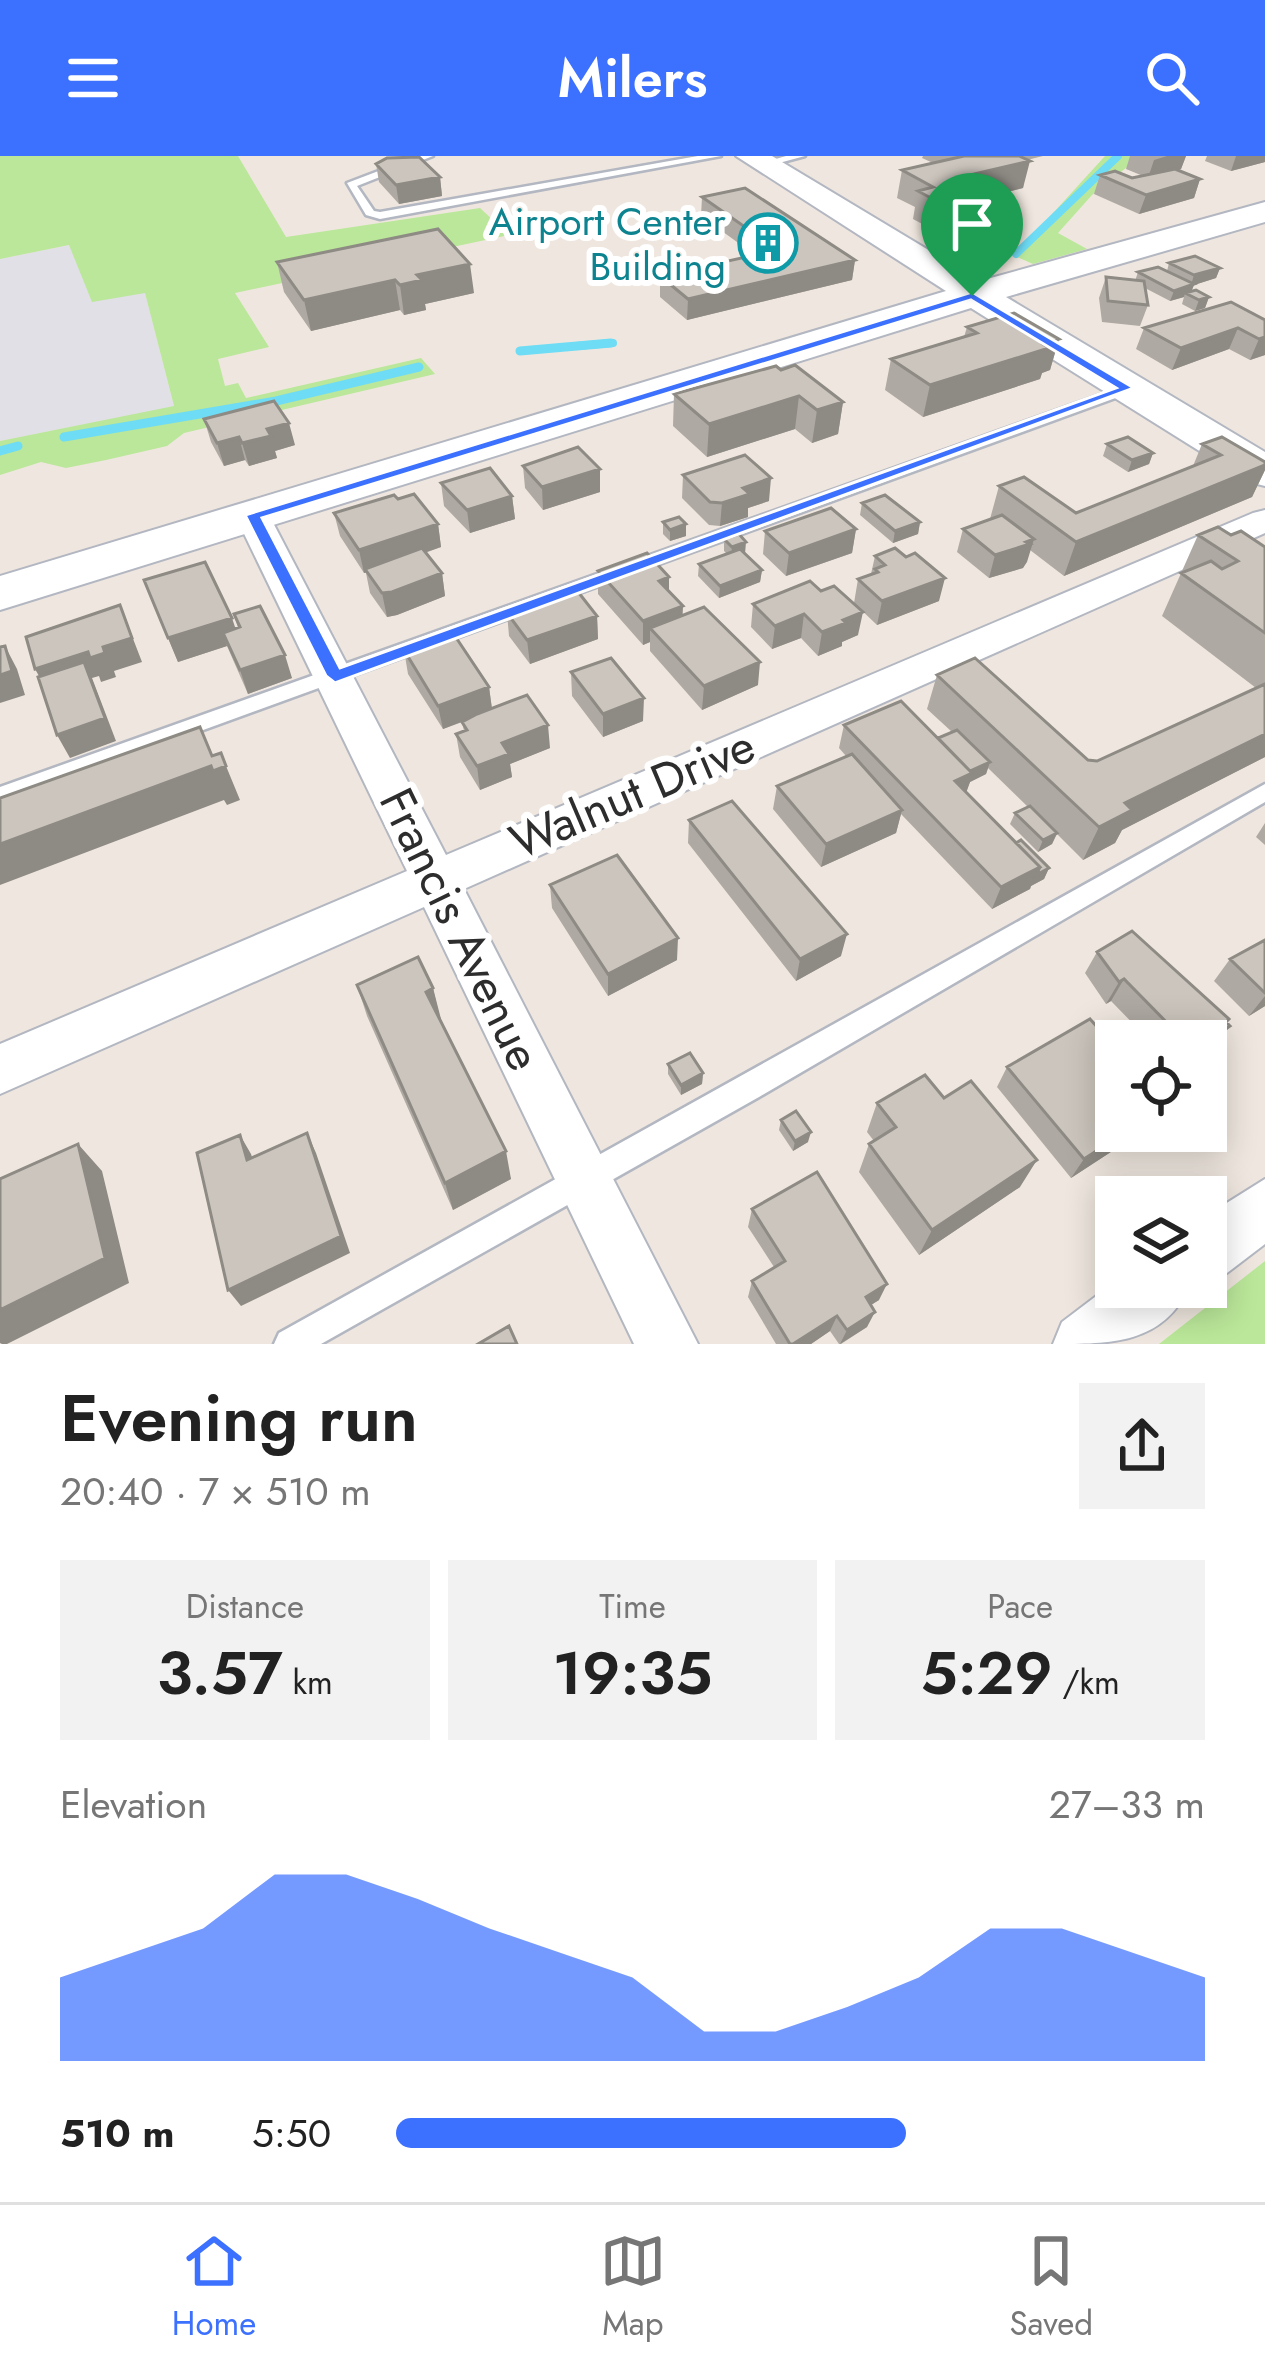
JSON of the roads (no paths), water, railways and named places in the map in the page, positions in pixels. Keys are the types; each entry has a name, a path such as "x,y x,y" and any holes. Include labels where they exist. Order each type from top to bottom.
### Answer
{"main road":[{"path":"758,160 972,296 1265,472"},
{"path":"0,593 972,296 1265,212"}],"street":[{"name":"Francis Avenue","path":"253,515 667,1344"},
{"name":"Walnut Drive","path":"0,1069 1265,520"},
{"path":"1227,1236 1265,1208"},
{"path":"1084,1344 1131,1308"}],"lane":[{"path":"428,156 351,184 370,213 380,215 716,156"},
{"path":"624,156 638,167"},
{"path":"758,160 800,156"},
{"path":"0,796 1127,388"},
{"path":"290,1344 1265,792"}],"waterway":[{"path":"1016,254 1118,156"},
{"path":"587,345 611,343"},
{"path":"587,345 613,343"},
{"path":"520,351 587,345"},
{"path":"576,346 587,345"},
{"path":"64,437 276,401 419,367"},
{"path":"0,451 18,446"}],"place":[{"name":"Airport Center Building","path":"768,243"}]}
